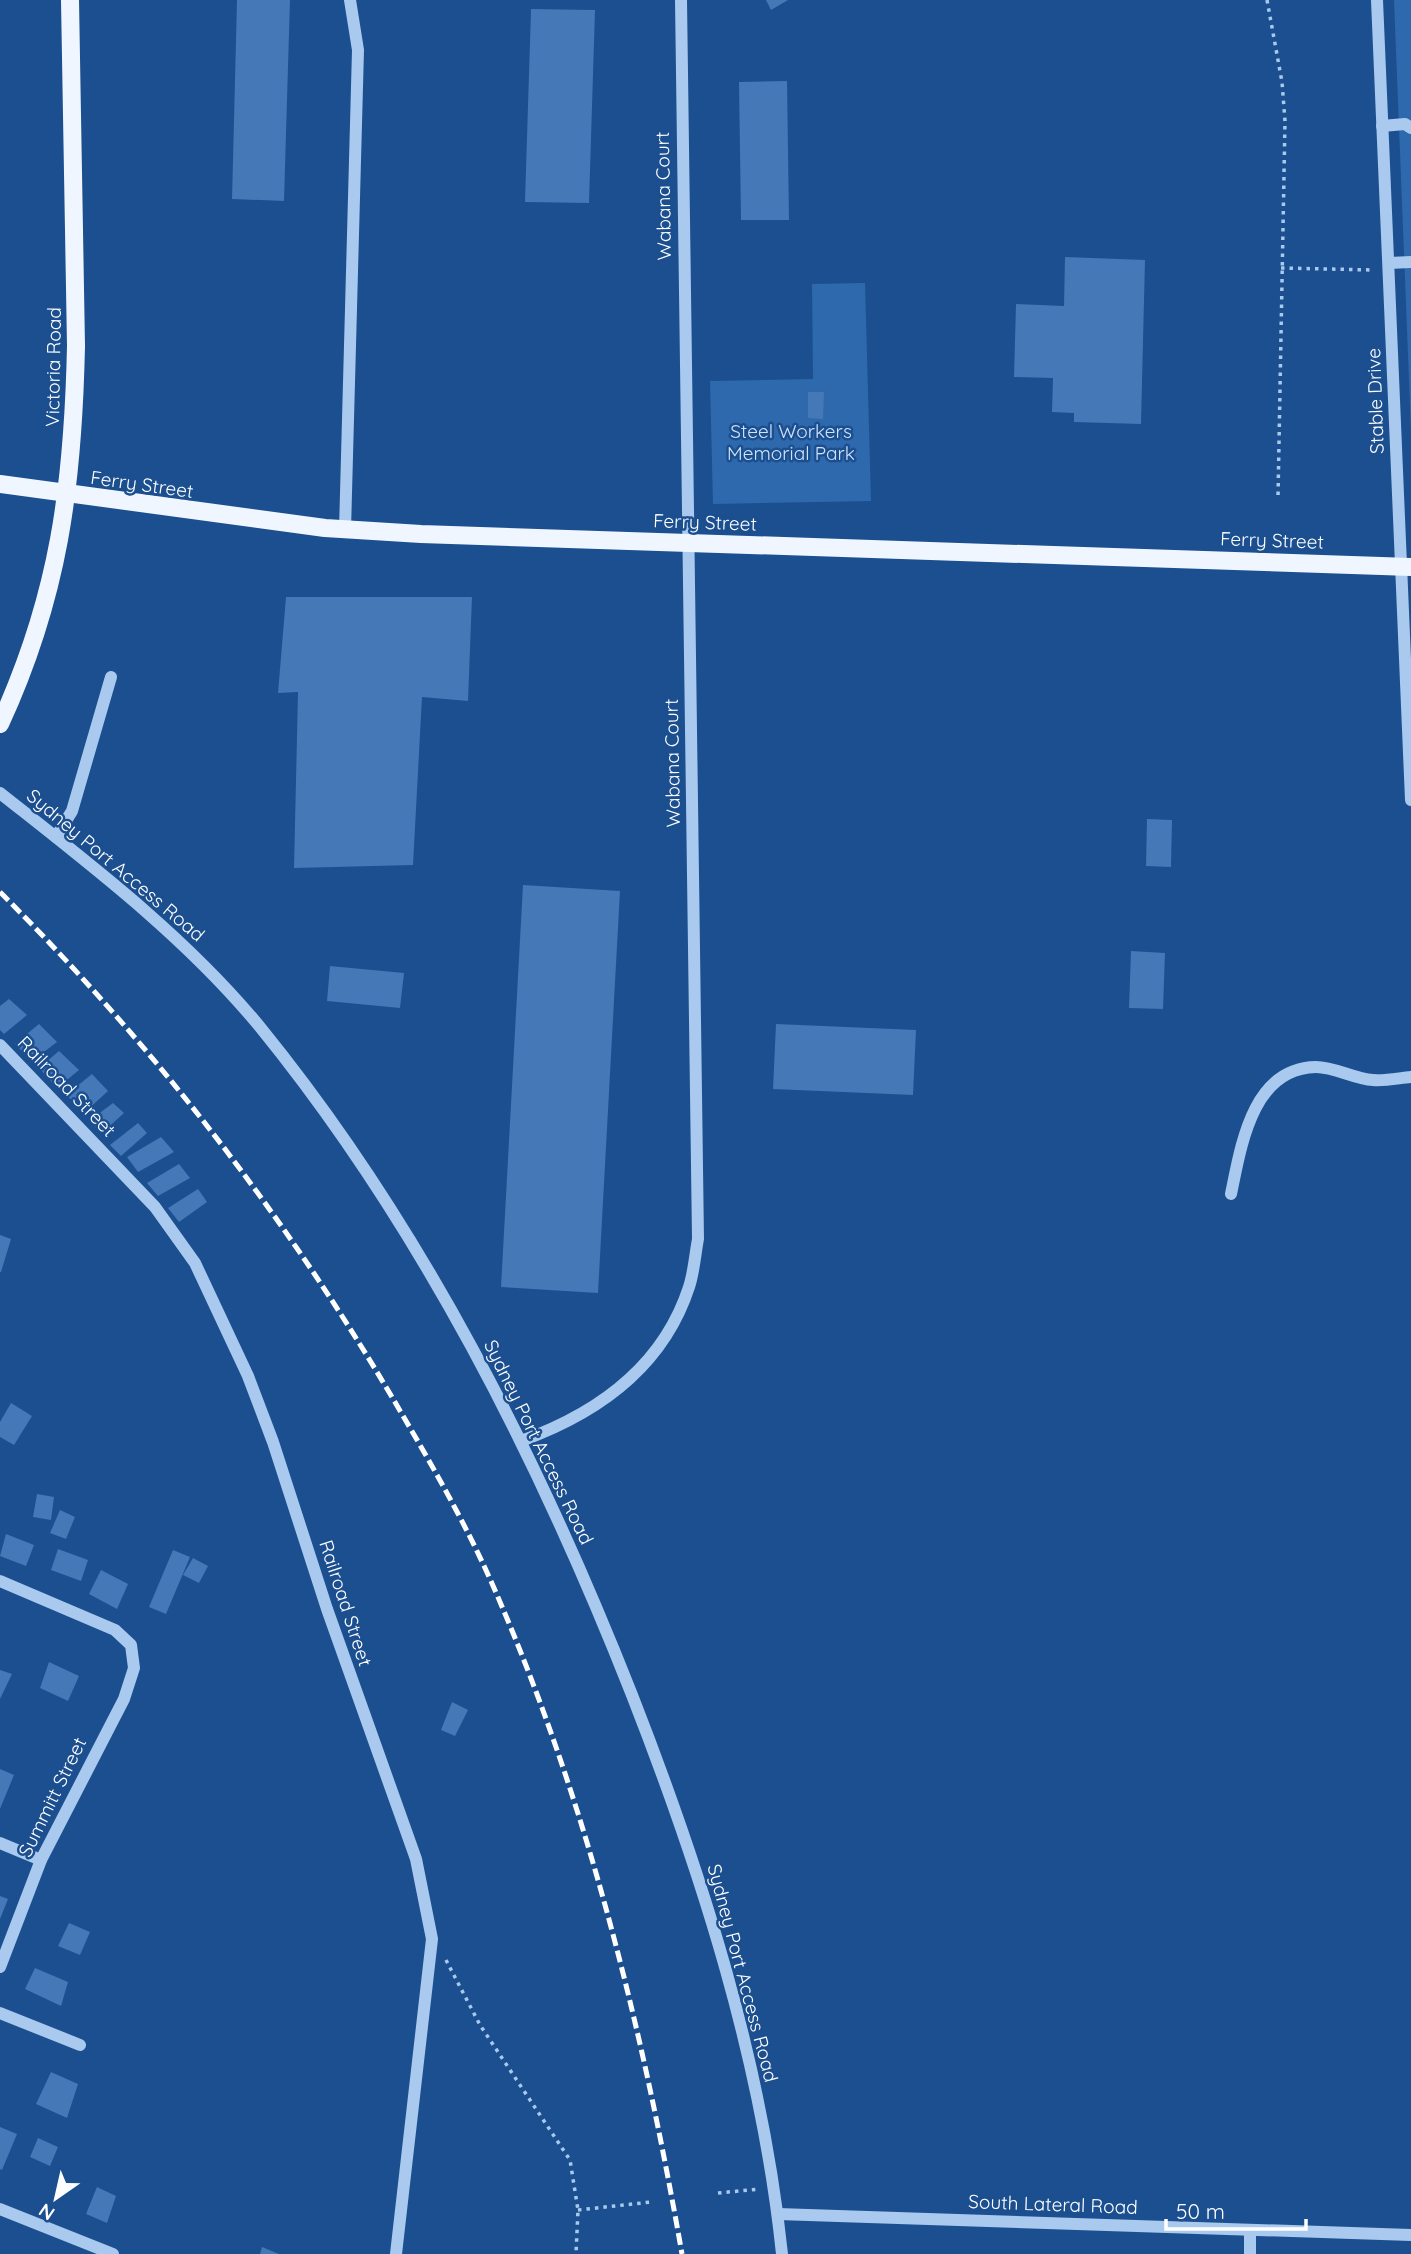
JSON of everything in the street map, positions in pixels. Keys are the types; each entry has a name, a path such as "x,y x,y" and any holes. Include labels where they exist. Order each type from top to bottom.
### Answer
{"main road":[{"name":"Victoria Road","path":"0,724 36,634 64,521 72,462 76,346 70,0"},
{"name":"Ferry Street","path":"0,484 206,514 345,530 482,537 1406,567"}],"street":[{"path":"345,530 358,50 350,0"},
{"name":"Wabana Court","path":"521,1441 545,1432 609,1398 660,1346 689,1286 698,1240 681,0"},
{"name":"Stable Drive","path":"1377,0 1406,567 1411,800"},
{"path":"1382,126 1405,124 1411,128"},
{"path":"1389,267 1411,262"},
{"path":"56,837 72,811 111,677"},
{"name":"Sydney Port Access Road","path":"0,793 137,904 206,968 258,1026 312,1095 382,1199 460,1326 521,1441 604,1624 693,1861 737,2014 778,2214 782,2254"},
{"name":"Railroad Street","path":"0,1045 156,1207 195,1263 224,1321 273,1442 327,1609 416,1859 432,1939 396,2254"},
{"path":"1231,1194 1242,1139 1259,1099 1283,1075 1316,1067 1373,1080 1411,1077"},
{"name":"Summitt Street","path":"0,1581 111,1628 131,1645 134,1668 124,1699 41,1860 0,1967"},
{"path":"0,1843 41,1860"},
{"path":"0,2013 80,2045"},
{"path":"0,2209 114,2254"},
{"name":"South Lateral Road","path":"778,2214 1411,2235"},
{"path":"1250,2230 1250,2254"}],"path":[{"path":"1267,0 1282,82 1285,121 1278,498"},
{"path":"1281,268 1389,267"},
{"path":"432,1939 480,2025 570,2160 578,2210 576,2254"},
{"path":"718,2193 773,2188"},
{"path":"578,2210 651,2202"}],"green space":[{"path":"1394,0 1411,0 1411,431"},
{"name":"Steel Workers Memorial Park","path":"865,283 871,501 713,504 710,381 813,379 812,284"}],"building":[{"path":"237,0 290,0 284,201 232,199"},
{"path":"766,0 788,0 771,10"},
{"path":"531,9 595,10 589,203 525,202"},
{"path":"787,81 789,220 741,220 739,82"},
{"path":"1065,257 1145,260 1141,424 1074,422 1074,413 1052,412 1053,378 1014,377 1016,304 1064,306"},
{"path":"808,392 824,392 823,419 808,418"},
{"path":"286,597 472,597 468,701 422,697 413,865 294,868 298,692 278,693"},
{"path":"1147,819 1172,820 1171,867 1146,866"},
{"path":"523,885 620,891 598,1293 501,1287"},
{"path":"1131,951 1165,953 1163,1009 1129,1008"},
{"path":"330,966 404,973 400,1008 327,1001"},
{"path":"9,999 27,1015 4,1034 0,1030 0,1006"},
{"path":"39,1024 57,1042 32,1061 15,1044"},
{"path":"776,1024 916,1030 913,1095 773,1089"},
{"path":"59,1051 79,1070 57,1088 39,1068"},
{"path":"92,1074 108,1091 85,1112 66,1095"},
{"path":"113,1103 124,1113 102,1133 89,1121"},
{"path":"138,1123 147,1133 121,1156 110,1145"},
{"path":"161,1137 174,1152 138,1172 127,1157"},
{"path":"179,1164 190,1178 158,1196 147,1183"},
{"path":"198,1189 207,1202 179,1222 168,1208"},
{"path":"0,1235 11,1239 1,1272 0,1272"},
{"path":"11,1403 32,1416 14,1445 0,1437 0,1422"},
{"path":"37,1494 54,1497 51,1520 33,1517"},
{"path":"60,1510 75,1517 66,1539 50,1533"},
{"path":"6,1534 34,1545 26,1566 0,1556"},
{"path":"58,1549 88,1560 81,1581 51,1570"},
{"path":"173,1550 190,1557 166,1614 149,1607"},
{"path":"193,1558 208,1566 199,1583 183,1575"},
{"path":"101,1570 128,1584 117,1609 89,1594"},
{"path":"49,1662 79,1676 68,1701 40,1688"},
{"path":"0,1670 12,1674 0,1699"},
{"path":"452,1702 468,1710 455,1736 441,1730"},
{"path":"0,1769 14,1775 0,1809"},
{"path":"0,1896 8,1899 0,1919"},
{"path":"69,1923 90,1932 80,1955 58,1946"},
{"path":"35,1968 68,1982 61,2006 25,1989"},
{"path":"51,2072 78,2084 67,2118 36,2104"},
{"path":"0,2127 17,2134 2,2170 0,2169"},
{"path":"38,2138 58,2147 50,2166 30,2157"},
{"path":"97,2187 116,2196 107,2223 86,2214"},
{"path":"262,2247 279,2254 260,2254"}],"railway":[{"path":"0,892 112,1011 216,1137 265,1203 312,1270 399,1409 473,1542 527,1668 584,1832 608,1915 649,2084 682,2254"}]}
